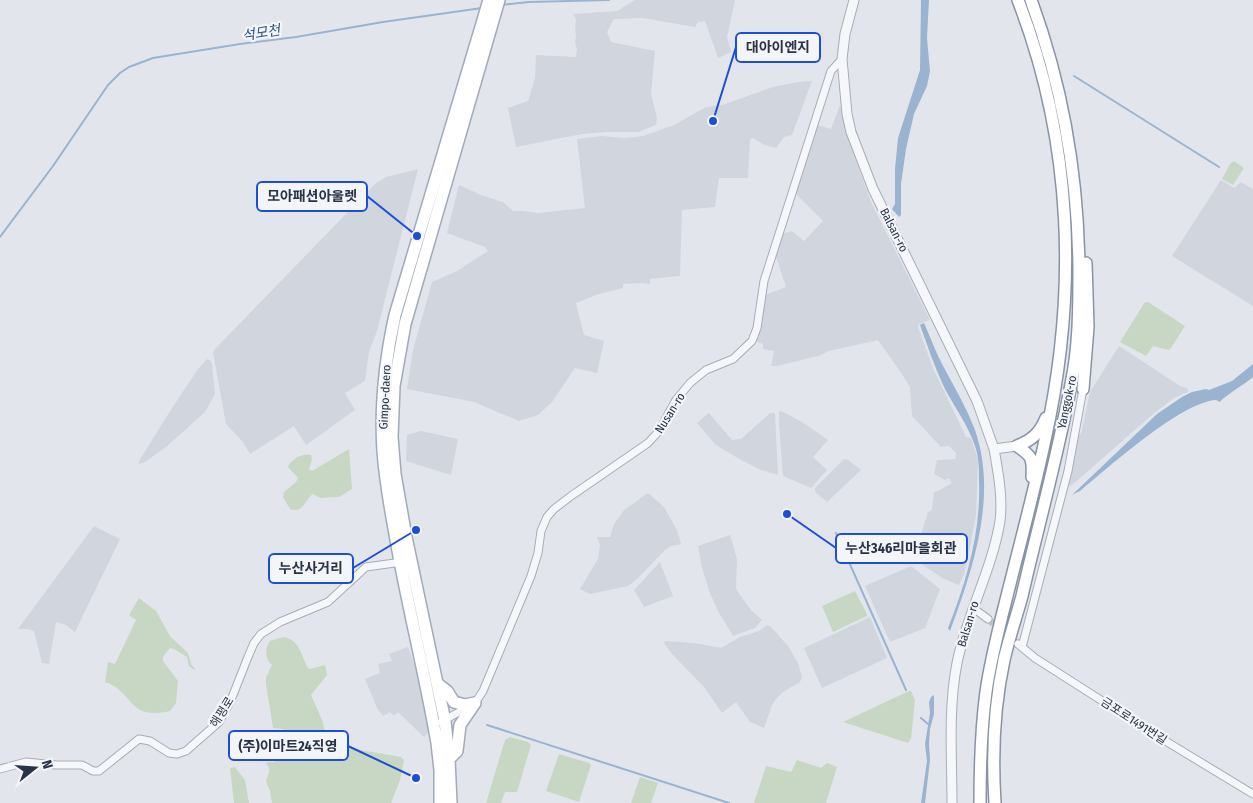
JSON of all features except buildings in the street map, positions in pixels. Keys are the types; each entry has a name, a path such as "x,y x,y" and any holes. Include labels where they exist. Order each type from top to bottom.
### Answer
{"main road":[{"name":"Gimpo-daero","path":"440,803 438,684 420,601 406,561 387,489 383,452 384,388 395,315 489,0"},
{"name":"Gimpo-daero","path":"451,803 449,759 408,603 406,561 392,437 394,386 405,324 498,0"},
{"name":"Yanggok-ro","path":"980,803 982,743 991,666 1029,511 1053,400 1060,361 1066,286 1066,222 1056,142 1039,63 1018,0"},
{"name":"Yanggok-ro","path":"995,803 994,760 996,725 1003,667 1056,452 1074,365 1079,301 1077,202 1063,108 1052,62 1030,0"},
{"path":"428,200 434,204 432,214 434,222"},
{"path":"1077,202 1085,252 1088,288 1087,360 1083,389"},
{"path":"1017,446 1036,436 1042,428 1053,400"},
{"path":"1017,446 1028,454 1033,464 1029,511"},
{"path":"408,603 420,601"},
{"path":"438,684 447,690 454,702 465,705 475,703"},
{"path":"449,759 457,751 460,725 475,703"}],"street":[{"name":"Balsan-ro","path":"854,0 845,34 842,60 847,114 851,132 873,188 974,394 994,449 1000,496 1000,520 991,556 962,646 953,690 951,734 952,803"},
{"name":"Nusan-ro","path":"440,722 475,703 483,692 531,576 538,553 541,531 547,517 567,499 648,443 660,431 676,400 690,383 706,370 733,359 752,341 757,328 764,281 828,80 831,71 842,60"},
{"name":"금포로1491번길","path":"1083,389 1068,471 1020,646 1154,734 1253,794"},
{"path":"994,449 1017,446"},
{"name":"해평로","path":"0,769 26,762 56,766 82,765 93,771 100,771 139,738 150,741 169,753 177,754 186,751 219,722 231,700 248,656 262,634 280,622 328,602 366,567 406,561"},
{"path":"973,608 988,619"}],"shaded area":[{"path":"635,0 735,0 727,37 731,52 718,58 705,21 698,22 695,27 643,18 614,19 607,32 611,42 655,51 651,94 657,118 656,125 638,132 582,134 516,147 508,108 528,101 535,78 536,55 576,57 576,19 573,14 617,11"},
{"path":"812,81 792,135 784,137 776,148 765,145 753,138 750,139 748,178 719,178 715,207 682,210 680,276 650,279 650,284 623,284 623,288 599,294 576,303 584,335 604,341 597,373 575,368 552,402 538,415 519,421 474,402 407,389 413,350 432,282 457,271 488,251 485,247 447,233 459,185 503,202 513,211 538,213 585,208 577,139 602,136 624,138 643,136 674,125 706,107 722,105 773,87"},
{"path":"840,105 848,139 871,202 930,320 919,324 918,327 933,368 966,437 971,438 978,460 976,515 964,574 959,585 944,579 911,557 920,538 928,512 932,510 934,492 952,483 949,478 945,480 934,474 937,460 955,459 956,453 949,446 941,447 912,416 910,387 878,340 829,351 818,356 777,366 771,366 774,351 763,349 763,344 754,341 765,295 786,287 775,254 782,234 792,231 804,241 823,221 796,194 817,125 831,129"},
{"path":"418,169 377,331 369,352 365,381 345,393 355,410 306,445 294,426 250,454 243,442 226,424 213,352 376,183 386,177"},
{"path":"1221,180 1234,188 1241,182 1253,189 1253,306 1172,256"},
{"path":"1119,346 1180,386 1187,388 1188,392 1174,398 1153,414 1071,486 1067,484 1077,434 1081,434 1090,392"},
{"path":"207,359 211,361 212,365 215,394 205,412 166,447 145,462 139,464 139,461 172,408 198,369"},
{"path":"781,411 802,422 828,440 813,457 827,470 811,488 783,476 779,424 779,412"},
{"path":"709,413 732,440 741,439 770,413 775,413 778,475 761,470 716,445 697,423"},
{"path":"421,431 458,439 451,475 406,461 407,435"},
{"path":"844,459 861,470 827,502 815,492 815,488"},
{"path":"648,493 664,507 677,530 681,544 666,549 628,586 590,594 580,589 598,559 600,545 597,537 610,537 614,524 624,510"},
{"path":"94,526 120,539 75,632 66,625 56,622 49,664 42,663 34,631 18,629"},
{"path":"730,535 737,559 736,589 751,610 762,620 755,628 733,636 710,593 702,568 698,546"},
{"path":"660,562 673,596 644,607 634,590"},
{"path":"911,566 940,589 925,628 890,642 865,586"},
{"path":"870,617 887,658 822,688 804,648"},
{"path":"767,625 788,646 798,663 802,677 800,682 783,692 776,699 764,728 750,722 736,702 722,713 704,687 664,643 665,641 694,643 721,648 740,637 759,631"},
{"path":"408,647 427,700 431,730 424,737 398,712 394,716 390,712 383,716 377,708 365,679 380,673 378,664 392,661 389,654"}],"green space":[{"path":"1234,161 1244,168 1233,185 1222,179 1230,164"},
{"path":"1145,302 1148,302 1185,326 1169,350 1153,346 1146,356 1120,342"},
{"path":"349,449 352,489 339,497 320,498 313,494 298,510 290,509 283,497 284,492 298,478 288,467 292,461 301,456 311,455 312,459 309,469 312,471"},
{"path":"855,591 867,616 833,632 822,606"},
{"path":"139,598 156,611 170,636 188,653 191,664 195,669 189,666 187,657 174,649 170,648 163,657 163,661 178,681 176,703 170,711 156,713 138,709 122,692 105,682 108,662 115,664 136,620 129,615"},
{"path":"283,637 289,638 297,645 308,668 325,665 327,675 311,695 322,720 328,741 366,751 401,757 404,760 400,780 391,803 272,803 266,781 269,770 266,764 279,760 283,756 286,751 287,740 283,729 273,728 266,684 266,677 272,665 266,650 270,641"},
{"path":"911,691 915,700 911,739 908,743 843,722"},
{"path":"510,737 528,742 531,745 517,792 505,792 501,803 486,803 505,740"},
{"path":"559,754 591,765 579,802 546,791"},
{"path":"797,760 821,768 827,763 837,767 826,803 754,803 766,766 791,772"},
{"path":"235,767 245,780 249,803 234,803 230,768"},
{"path":"640,777 658,783 651,803 631,803"}],"water":[{"path":"921,0 929,0 927,38 930,71 927,86 914,114 906,149 901,184 901,215 899,217 892,209 895,204 895,169 898,138 920,70"},
{"path":"924,323 975,430 981,455 984,481 980,532 967,583 950,631 948,628 967,574 975,537 978,518 979,463 972,438 945,389 935,365 920,325"},
{"path":"1253,364 1253,377 1220,402 1216,400 1201,404 1165,423 1080,491 1072,495 1157,414 1192,392 1209,390 1232,381"},
{"path":"934,695 934,714 930,729 930,760 925,803 921,803 927,761 925,744 930,713 929,702"}],"waterway":[{"name":"석모천","path":"501,5 529,2 609,0"},
{"name":"석모천","path":"0,237 53,166 108,85 129,67 153,58 482,8"},
{"path":"1074,76 1219,167"},
{"path":"836,533 906,690"},
{"path":"921,718 928,724"},
{"path":"487,725 729,803"}],"tunnel":[{"path":"988,619 1018,644"}],"place":[{"name":"대아이엔지","path":"713,121"},
{"name":"모아패션아울렛","path":"417,236"},
{"name":"누산346리마을회관","path":"787,514"},
{"name":"누산사거리","path":"416,530"},
{"name":"(주)이마트24직영","path":"416,778"}]}
